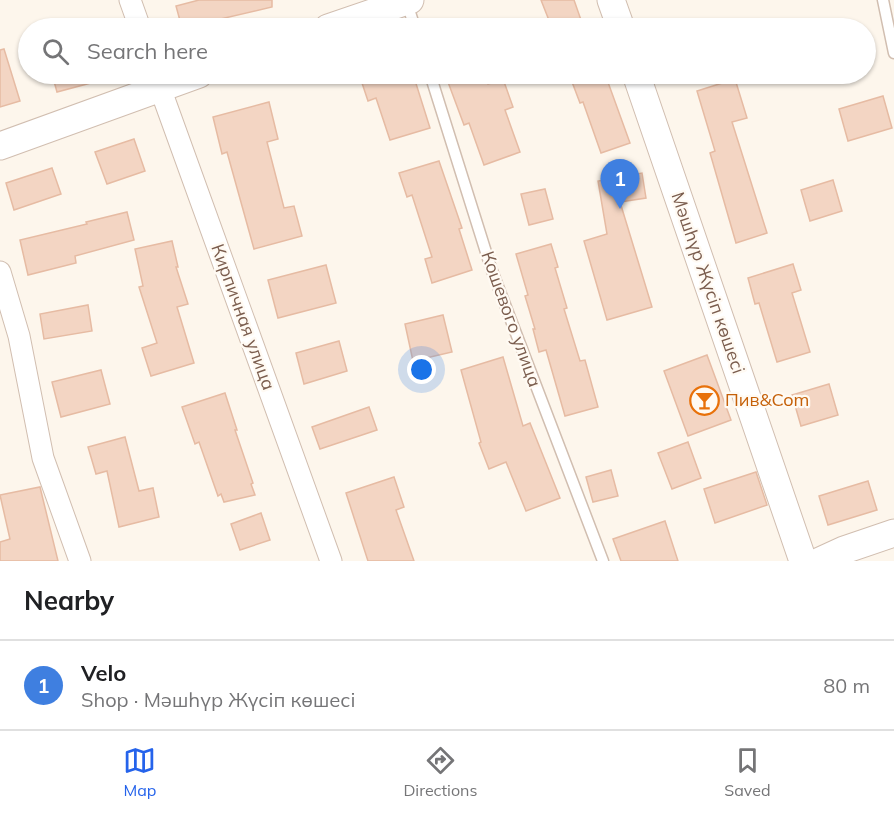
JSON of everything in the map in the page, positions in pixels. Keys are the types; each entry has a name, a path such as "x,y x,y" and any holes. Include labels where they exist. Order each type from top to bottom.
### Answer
{"street":[{"path":"130,0 136,18"},
{"path":"357,18 408,0"},
{"path":"611,0 617,18"},
{"path":"0,146 147,84"},
{"name":"Кирпичная улица","path":"158,84 331,561"},
{"name":"Мәшһүр Жүсіп көшесі","path":"639,84 803,561"},
{"path":"0,272 19,336 43,458 80,561"},
{"path":"820,561 894,533"}],"lane":[{"path":"408,0 412,18"},
{"path":"883,0 894,53"},
{"name":"Кошевого улица","path":"433,84 491,268 603,561"}],"building":[{"path":"199,0 272,0 272,7 225,18 179,18 176,6"},
{"path":"541,0 574,0 580,18 548,18"},
{"path":"4,49 20,101 0,107 0,50"},
{"path":"55,84 87,84 57,92"},
{"path":"362,84 416,84 430,128 390,140 376,98 368,101"},
{"path":"449,84 505,84 513,107 505,110 520,152 484,165 469,123 464,125"},
{"path":"573,84 609,84 630,143 601,153 583,102 580,103"},
{"path":"719,84 737,84 747,118 732,122 767,233 736,243 710,153 715,151 697,91"},
{"path":"883,96 892,128 848,141 839,109"},
{"path":"269,102 278,139 267,142 284,208 294,206 302,236 254,249 227,152 222,154 213,117"},
{"path":"134,139 145,171 107,184 95,152"},
{"path":"439,161 462,228 459,229 472,270 432,283 425,259 432,257 412,195 407,197 399,173"},
{"path":"52,168 61,194 14,210 6,183"},
{"path":"642,173 646,198 620,202 652,307 607,320 584,241 607,234 598,181"},
{"path":"833,180 842,211 810,221 801,190"},
{"path":"545,189 553,219 529,225 521,194"},
{"path":"127,212 134,240 75,256 76,263 28,275 20,240"},
{"path":"172,241 178,267 176,267 188,304 177,307 194,363 151,376 142,348 157,343 139,287 143,286 135,249"},
{"path":"551,244 558,267 555,268 567,308 564,309 580,361 585,360 598,407 565,416 546,350 539,352 525,296 528,295 516,254"},
{"path":"793,264 801,290 792,293 810,352 777,362 759,303 755,304 748,278"},
{"path":"326,265 336,303 278,318 268,280"},
{"path":"88,305 92,331 44,339 40,314"},
{"path":"443,315 452,352 413,361 405,324"},
{"path":"339,341 347,371 304,384 296,353"},
{"path":"707,355 731,420 688,436 664,371"},
{"path":"503,357 523,426 530,423 560,498 526,511 506,462 489,469 479,443 481,442 461,370"},
{"path":"101,370 110,404 61,417 52,382"},
{"path":"829,384 838,415 801,426 792,395"},
{"path":"225,393 255,495 224,502 221,494 218,496 199,442 195,444 182,407"},
{"path":"369,407 377,430 320,449 312,427"},
{"path":"125,437 139,491 153,488 159,517 119,527 107,471 96,474 88,447"},
{"path":"688,442 701,478 672,489 658,453"},
{"path":"611,470 618,496 593,502 586,477"},
{"path":"756,472 767,505 715,523 704,489"},
{"path":"394,477 404,507 396,510 414,561 368,561 346,493"},
{"path":"868,481 877,510 828,525 819,496"},
{"path":"40,487 58,561 0,561 0,542 10,539 0,495"},
{"path":"261,513 270,540 240,550 231,524"},
{"path":"665,521 678,561 621,561 613,539"}],"place":[{"name":"Velo","path":"620,209"},
{"name":"Пив&Com","path":"704,400"}]}
